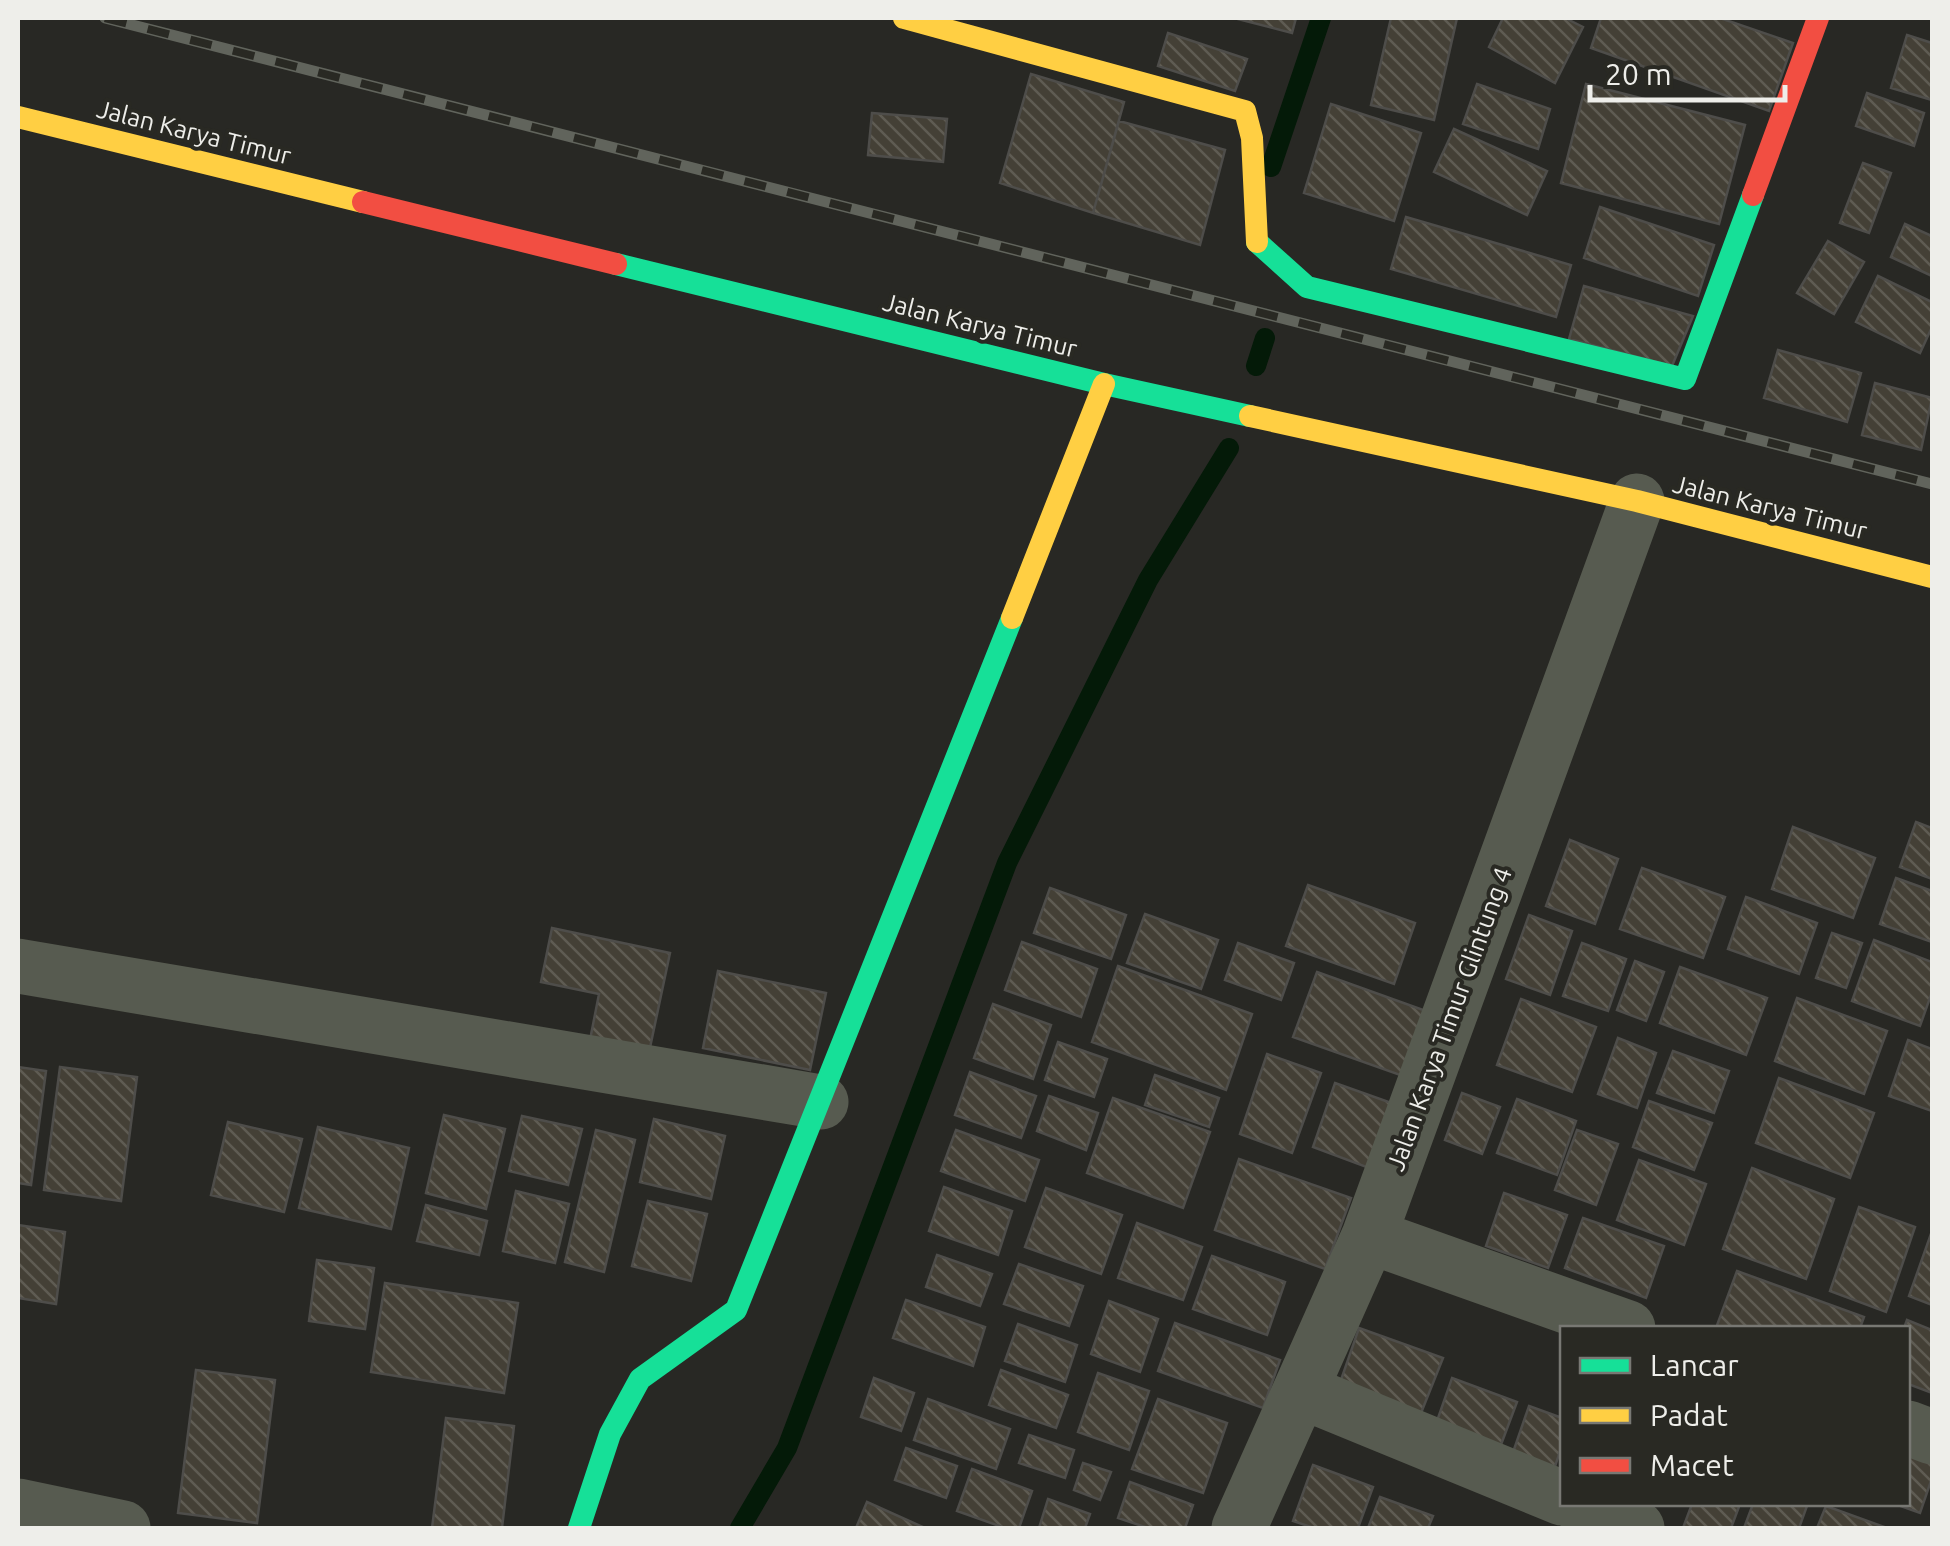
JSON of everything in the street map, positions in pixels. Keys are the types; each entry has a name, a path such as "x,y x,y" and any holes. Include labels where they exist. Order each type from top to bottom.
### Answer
{"street":[{"path":"904,18 1244,111 1252,138 1257,244 1307,287 1685,379 1818,18"},
{"name":"Jalan Karya Timur","path":"18,117 1104,384 1637,502 1932,576"},
{"path":"579,1528 610,1434 640,1379 736,1310 822,1102 1104,384"},
{"name":"Jalan Karya Timur Glintung 4","path":"1239,1528 1369,1236 1637,502"},
{"path":"18,966 822,1102"},
{"path":"1369,1236 1622,1326"},
{"path":"1301,1390 1560,1497"},
{"path":"18,1506 122,1528"},
{"path":"1581,1506 1638,1528"}],"building":[{"path":"1234,18 1296,18 1292,33"},
{"path":"1391,18 1457,18 1434,120 1371,105"},
{"path":"1503,18 1565,18 1583,27 1555,83 1489,47"},
{"path":"1601,18 1720,18 1793,43 1769,111 1591,48"},
{"path":"1168,33 1247,59 1235,91 1158,66"},
{"path":"1907,35 1932,43 1932,100 1891,88"},
{"path":"1031,74 1124,102 1093,213 1000,183"},
{"path":"1477,84 1550,109 1538,149 1463,124"},
{"path":"1586,84 1745,125 1719,224 1561,183"},
{"path":"1867,93 1924,113 1914,146 1856,126"},
{"path":"1331,104 1421,133 1394,221 1304,193"},
{"path":"872,113 947,119 943,162 868,155"},
{"path":"1119,121 1225,150 1200,245 1093,213"},
{"path":"1454,129 1547,171 1527,215 1434,172"},
{"path":"1863,163 1891,173 1869,233 1840,223"},
{"path":"1600,207 1714,245 1698,296 1584,258"},
{"path":"1406,217 1571,265 1556,317 1391,269"},
{"path":"1905,224 1932,236 1932,276 1891,257"},
{"path":"1828,241 1864,262 1834,314 1797,293"},
{"path":"1878,276 1932,302 1932,327 1920,353 1856,322"},
{"path":"1584,286 1693,316 1672,366 1569,339"},
{"path":"1778,350 1861,373 1847,422 1764,398"},
{"path":"1875,383 1932,398 1921,450 1862,435"},
{"path":"1916,822 1932,828 1932,879 1900,867"},
{"path":"1793,827 1875,858 1853,918 1772,889"},
{"path":"1570,840 1618,859 1595,924 1546,906"},
{"path":"1642,868 1725,897 1703,958 1620,929"},
{"path":"1896,878 1932,891 1932,942 1880,924"},
{"path":"1308,885 1415,923 1394,984 1286,946"},
{"path":"1050,888 1126,915 1111,959 1034,933"},
{"path":"1746,897 1817,923 1799,974 1728,949"},
{"path":"1145,914 1218,940 1201,989 1127,963"},
{"path":"1529,915 1572,931 1550,995 1506,979"},
{"path":"552,928 670,953 648,1057 589,1045 599,994 541,982"},
{"path":"1832,933 1862,943 1846,988 1816,978"},
{"path":"1874,940 1932,962 1932,992 1920,1026 1852,1001"},
{"path":"1022,942 1097,969 1081,1017 1005,990"},
{"path":"1238,943 1294,963 1281,1000 1225,980"},
{"path":"1582,943 1626,959 1608,1011 1563,996"},
{"path":"1635,961 1664,972 1646,1021 1617,1010"},
{"path":"1118,966 1252,1014 1226,1090 1092,1042"},
{"path":"1680,967 1767,998 1746,1055 1660,1023"},
{"path":"718,971 826,993 810,1070 703,1048"},
{"path":"1317,972 1440,1016 1417,1081 1293,1037"},
{"path":"1797,998 1887,1031 1864,1094 1775,1061"},
{"path":"1521,999 1596,1027 1572,1092 1497,1065"},
{"path":"993,1004 1051,1025 1033,1079 974,1058"},
{"path":"1618,1038 1656,1053 1637,1108 1598,1094"},
{"path":"1908,1040 1932,1049 1932,1111 1889,1096"},
{"path":"1058,1042 1107,1059 1094,1097 1045,1080"},
{"path":"1673,1051 1729,1071 1714,1113 1657,1093"},
{"path":"1267,1054 1321,1073 1292,1153 1240,1134"},
{"path":"18,1067 46,1071 31,1185 18,1183"},
{"path":"60,1067 137,1077 121,1201 44,1190"},
{"path":"970,1072 1036,1096 1021,1138 955,1115"},
{"path":"1155,1075 1219,1098 1209,1127 1145,1105"},
{"path":"1779,1078 1874,1113 1850,1178 1756,1143"},
{"path":"1335,1083 1400,1106 1377,1171 1313,1147"},
{"path":"1462,1093 1500,1107 1482,1154 1445,1140"},
{"path":"1049,1096 1098,1113 1086,1150 1037,1131"},
{"path":"1113,1098 1210,1132 1183,1208 1087,1173"},
{"path":"1517,1099 1576,1121 1557,1175 1497,1153"},
{"path":"1649,1101 1712,1123 1694,1170 1633,1147"},
{"path":"444,1115 505,1129 486,1209 426,1193"},
{"path":"522,1116 582,1129 568,1185 509,1171"},
{"path":"654,1119 725,1136 711,1199 640,1182"},
{"path":"228,1122 302,1139 284,1212 211,1195"},
{"path":"318,1127 409,1148 391,1229 299,1208"},
{"path":"596,1130 635,1140 604,1272 565,1262"},
{"path":"956,1130 1039,1160 1025,1201 941,1171"},
{"path":"1577,1130 1618,1144 1596,1205 1555,1190"},
{"path":"1239,1159 1351,1198 1325,1269 1215,1230"},
{"path":"1639,1160 1706,1184 1684,1245 1617,1220"},
{"path":"1752,1168 1834,1199 1806,1279 1723,1249"},
{"path":"944,1187 1012,1211 998,1255 929,1231"},
{"path":"1046,1188 1122,1215 1101,1274 1025,1247"},
{"path":"516,1191 569,1204 555,1263 503,1251"},
{"path":"1504,1193 1567,1215 1548,1268 1486,1246"},
{"path":"648,1201 707,1214 691,1281 632,1266"},
{"path":"426,1205 487,1221 479,1255 417,1241"},
{"path":"1859,1207 1915,1227 1886,1312 1830,1291"},
{"path":"1583,1218 1664,1246 1646,1298 1565,1268"},
{"path":"1137,1223 1202,1247 1183,1300 1118,1278"},
{"path":"18,1225 65,1232 56,1304 18,1298"},
{"path":"1932,1231 1932,1305 1909,1296"},
{"path":"937,1255 992,1274 980,1306 926,1287"},
{"path":"1212,1256 1285,1282 1267,1335 1193,1309"},
{"path":"317,1260 374,1268 365,1329 309,1321"},
{"path":"1019,1264 1083,1286 1069,1326 1004,1304"},
{"path":"1737,1271 1864,1317 1861,1326 1717,1326"},
{"path":"385,1283 518,1303 504,1393 371,1372"},
{"path":"906,1300 985,1327 973,1366 893,1338"},
{"path":"1109,1301 1158,1319 1140,1372 1091,1354"},
{"path":"1907,1320 1932,1330 1932,1393 1910,1385 1910,1326 1905,1326"},
{"path":"1175,1323 1280,1360 1263,1408 1158,1371"},
{"path":"1018,1324 1077,1345 1065,1382 1005,1361"},
{"path":"1359,1328 1443,1358 1413,1433 1334,1400"},
{"path":"196,1370 275,1380 257,1523 178,1513"},
{"path":"1001,1370 1068,1395 1056,1428 989,1405"},
{"path":"1098,1373 1149,1391 1129,1450 1078,1432"},
{"path":"874,1378 914,1393 901,1431 861,1417"},
{"path":"1452,1378 1517,1402 1493,1466 1430,1441"},
{"path":"928,1399 1010,1429 996,1469 914,1440"},
{"path":"1158,1399 1227,1423 1203,1493 1132,1469"},
{"path":"1529,1406 1560,1417 1560,1451 1551,1479 1509,1464"},
{"path":"446,1418 514,1426 502,1528 432,1528"},
{"path":"1029,1435 1074,1450 1065,1478 1019,1463"},
{"path":"1910,1441 1932,1449 1932,1478 1920,1513 1901,1506 1910,1506"},
{"path":"906,1448 957,1466 946,1498 895,1480"},
{"path":"1083,1463 1111,1472 1100,1500 1074,1490"},
{"path":"1313,1465 1373,1487 1358,1528 1314,1528 1293,1521"},
{"path":"972,1469 1032,1491 1019,1528 1005,1528 957,1511"},
{"path":"1130,1482 1193,1505 1185,1528 1148,1528 1118,1518"},
{"path":"1380,1497 1433,1516 1428,1528 1368,1528"},
{"path":"1048,1499 1090,1514 1085,1528 1039,1528"},
{"path":"867,1502 925,1528 856,1528"},
{"path":"1691,1506 1739,1506 1731,1528 1683,1528"},
{"path":"1752,1506 1807,1506 1799,1528 1744,1528"},
{"path":"1826,1506 1887,1528 1817,1528"}],"waterway":[{"path":"1271,167 1321,18"},
{"path":"1256,366 1265,338"},
{"path":"740,1528 787,1448 1007,863 1148,580 1229,448"}],"railway":[{"path":"105,18 1932,484"}],"traffic: fast":[{"path":"1257,242 1307,287 1685,379 1753,195"},
{"path":"616,264 1250,416"},
{"path":"579,1528 610,1434 640,1379 736,1310 1012,618"}],"traffic: slow":[{"path":"904,18 1245,111 1252,138 1257,242"},
{"path":"18,117 363,202"},
{"path":"1012,618 1104,384"},
{"path":"1250,416 1637,501 1932,577"}],"traffic: jam":[{"path":"1753,195 1818,18"},
{"path":"363,202 616,264"}]}
